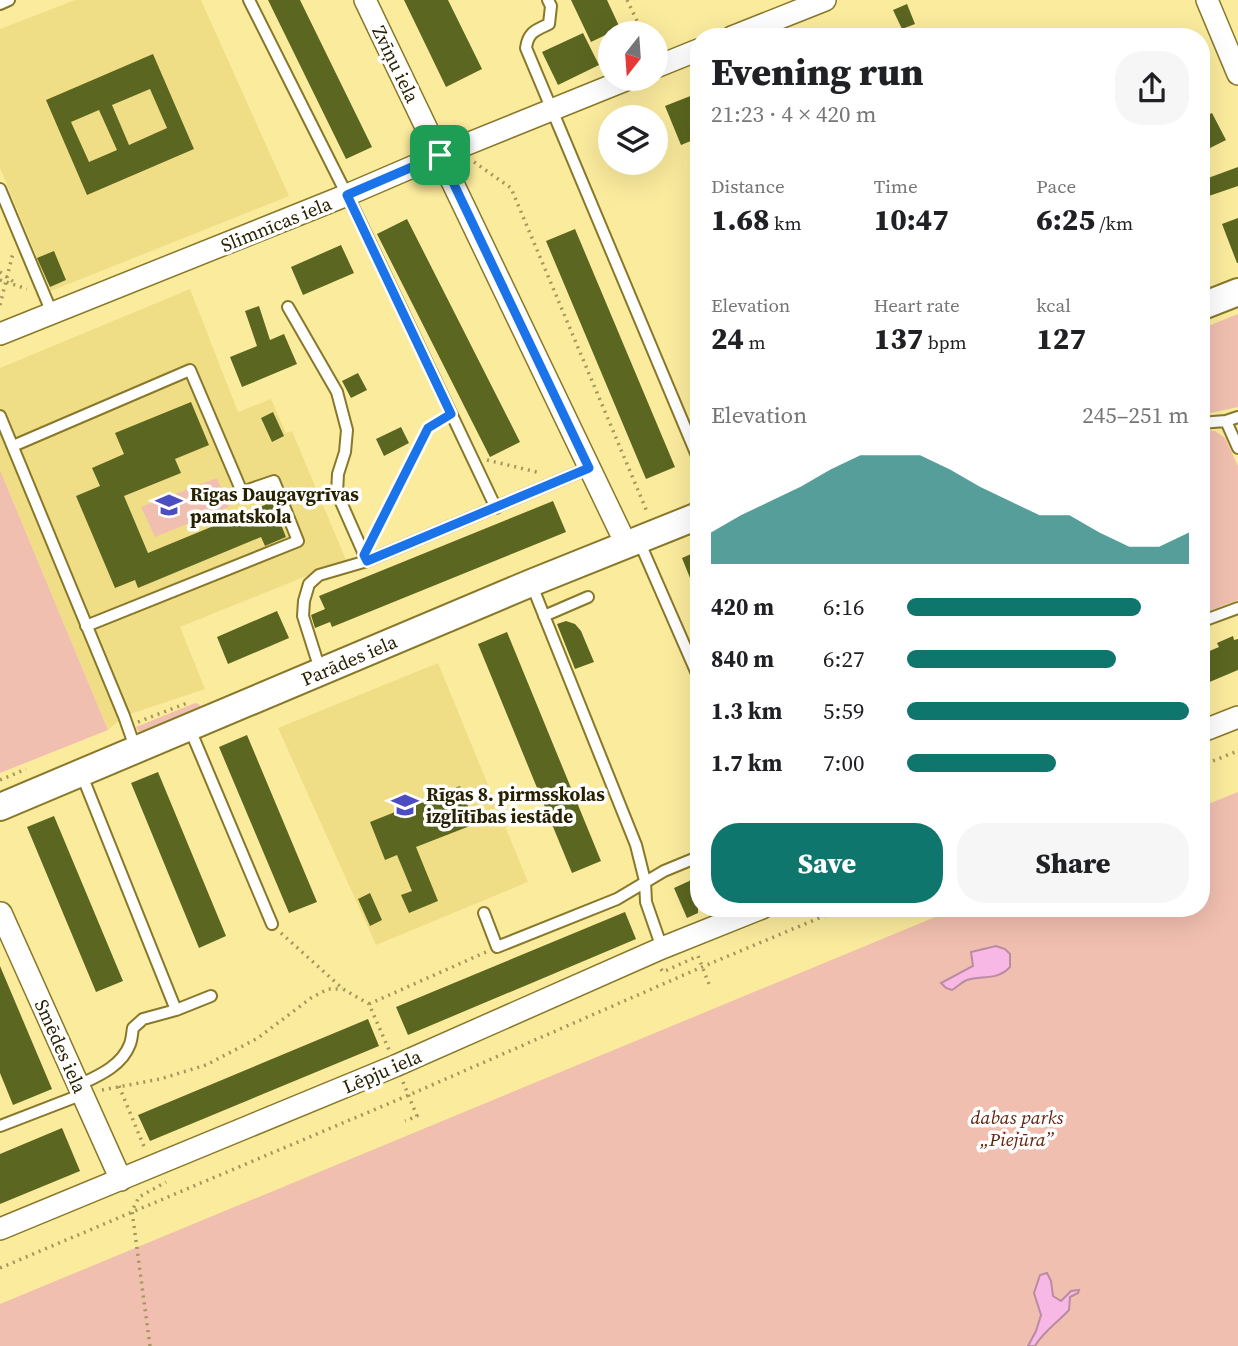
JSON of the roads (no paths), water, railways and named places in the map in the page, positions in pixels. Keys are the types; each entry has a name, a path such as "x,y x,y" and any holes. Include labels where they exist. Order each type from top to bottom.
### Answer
{"street":[{"name":"Zvīņu iela","path":"365,0 448,152 589,468 638,534"},
{"path":"755,28 825,0"},
{"path":"1206,0 1238,74"},
{"path":"668,62 690,53"},
{"name":"Slimnīcas iela","path":"0,334 48,305 347,195 598,91"},
{"path":"1210,303 1238,292"},
{"name":"Parādes iela","path":"0,807 531,583 638,534 690,518"},
{"path":"1210,728 1238,717"},
{"name":"Smēdes iela","path":"1,913 121,1180"},
{"name":"Lēpju iela","path":"0,1229 395,1066 662,948 740,917"}],"lane":[{"path":"0,4 9,0"},
{"path":"249,0 347,195 496,508"},
{"path":"548,0 551,6 549,24 534,31 527,39 526,48 690,438"},
{"path":"0,189 48,305"},
{"path":"288,307 337,392 347,430 337,493 365,558"},
{"path":"13,446 190,370 242,492 274,481 298,541 86,626"},
{"path":"0,416 136,750"},
{"path":"1210,422 1238,417"},
{"path":"1226,421 1238,448"},
{"path":"322,671 303,616 309,584 318,575 496,508 589,468"},
{"path":"638,534 690,657"},
{"path":"531,583 636,845 645,881 646,902 662,948"},
{"path":"544,616 589,597"},
{"path":"1210,618 1238,608"},
{"path":"190,727 272,924"},
{"path":"81,773 176,1010"},
{"path":"484,913 497,947 617,899 645,881 690,860"},
{"path":"0,1126 81,1090 122,1059 131,1044 133,1028 143,1020 211,996"}],"place":[{"name":"Rīgas Daugavgrīvas pamatskola","path":"169,505"},
{"name":"Rīgas 8. pirmsskolas izglītības iestāde","path":"405,805"}],"park label":[{"name":"dabas parks „Piejūra”","path":"1017,1128"}]}
